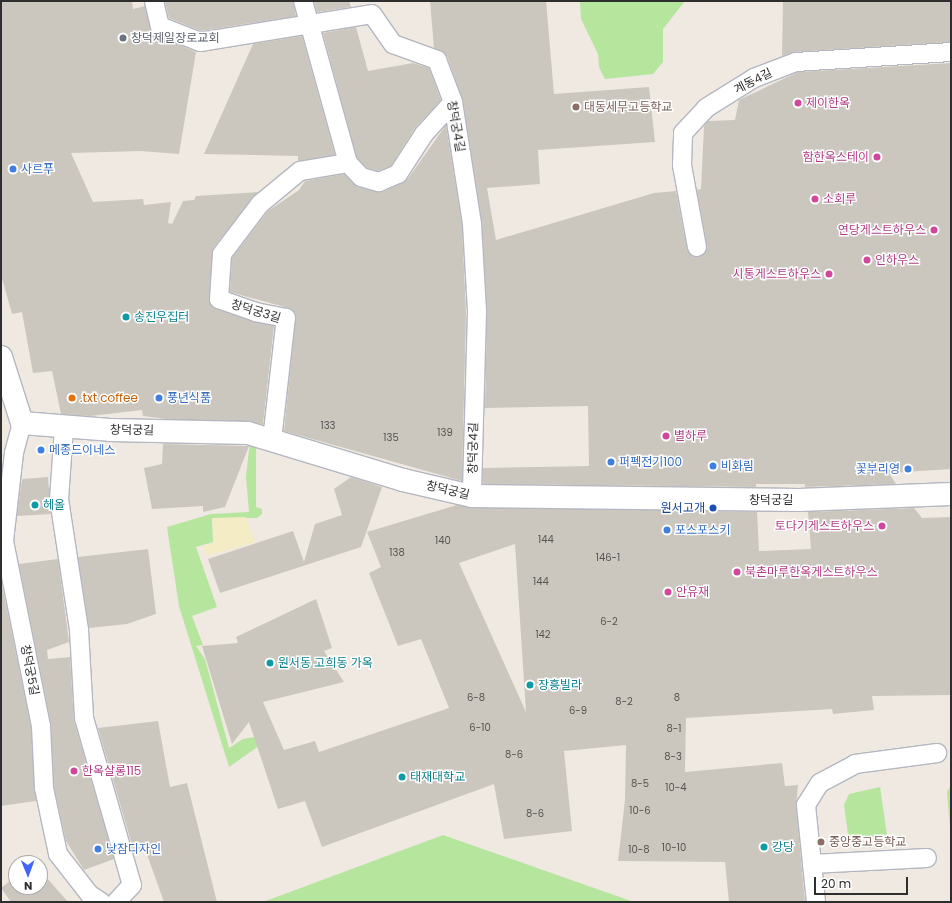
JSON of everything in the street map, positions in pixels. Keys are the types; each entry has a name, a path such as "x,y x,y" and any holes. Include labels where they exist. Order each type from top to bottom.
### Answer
{"street":[{"path":"1,357 22,423"},
{"name":"창덕궁길","path":"22,423 64,428 248,433 472,496 799,500 951,494"}],"lane":[{"name":"창덕궁4길","path":"154,1 160,26 200,42 372,14 393,44 437,60 453,102 472,224 477,312 472,496"},
{"path":"303,1 348,163 361,177 379,182 398,174 424,134 453,102"},
{"name":"계동4길","path":"697,247 682,165 683,134 706,108 754,78 796,62 951,52"},
{"name":"창덕궁3길","path":"272,440 286,318 256,312 219,299 222,254 260,204 300,171 348,163"},
{"name":"창덕궁5길","path":"22,423 14,452 4,541 41,726 44,788 58,854 90,894 101,902"},
{"path":"64,428 59,499 79,630 84,718 132,885 116,902"},
{"path":"816,902 806,805 820,783 855,764 937,753"},
{"path":"812,864 927,858"}],"green space":[{"path":"580,1 685,1 663,29 663,62 653,74 605,79 599,67 598,54 581,19"},
{"path":"250,441 256,443 256,507 262,509 262,514 257,518 212,518 213,542 196,547 217,607 192,616 203,645 196,646 205,659 229,748 243,739 277,733 229,767 179,606 167,527 211,514 249,512 246,477"},
{"path":"951,785 951,840 947,792"},
{"path":"880,787 887,835 849,841 844,805 849,794"},
{"path":"443,835 634,902 263,902"}],"sand":[{"path":"246,517 255,542 207,556 202,546 214,543 212,518"}],"building":[{"path":"1,1 132,1 133,9 145,6 152,33 196,52 179,154 140,151 71,153 93,202 143,199 144,205 171,202 168,223 172,224 183,201 194,200 196,196 258,192 213,248 209,298 216,309 274,326 263,424 165,419 143,416 142,410 90,416 61,414 52,371 33,373 22,312 12,314 1,275"},
{"path":"293,1 296,16 201,31 169,18 165,2"},
{"path":"314,1 349,1 351,7 317,12"},
{"path":"430,1 546,1 554,94 649,87 655,142 538,150 540,184 487,188 496,240 654,193 676,191 687,249 693,257 699,257 707,246 697,190 701,189 704,126 708,121 735,120 739,100 798,72 951,63 951,469 889,473 896,484 805,487 805,484 756,484 756,487 483,484 483,468 589,466 588,406 485,408 487,311 482,222 463,100 447,56 434,48"},
{"path":"783,1 951,1 951,42 795,52 782,56"},
{"path":"356,27 368,71 413,63 429,68 441,100 415,128 391,166 378,171 367,168 357,158 323,33"},
{"path":"302,36 335,155 298,161 298,156 204,154 253,44"},
{"path":"446,125 462,225 466,312 462,481 284,431 296,314 288,308 230,292 232,258 268,211 299,190 305,181 344,174 358,187 383,192 407,180"},
{"path":"163,444 249,446 225,507 203,512 203,506 152,509 144,468 162,464"},
{"path":"48,477 51,514 17,516 22,479"},
{"path":"351,477 382,487 361,547 220,593 208,559 293,531 304,562 315,524 342,515 334,489"},
{"path":"457,505 757,512 759,551 811,549 808,512 914,508 922,518 951,517 951,695 872,696 874,710 833,714 832,709 686,718 685,772 782,763 785,786 798,785 796,806 805,902 729,902 725,862 618,861 625,800 626,745 564,751 572,831 504,839 494,784 322,847 305,801 278,809 249,722 232,744 202,646 238,643 236,637 316,599 332,648 324,651 344,682 263,702 284,750 315,741 319,752 449,708 421,639 398,646 369,573 381,567 367,532","holes":["515,544 526,712 459,563"]},
{"path":"148,549 156,614 127,624 89,628 78,557"},
{"path":"58,559 69,642 47,650 48,659 70,657 74,721 114,859 84,870 66,841 54,787 51,724 19,564"},
{"path":"1,580 31,727 36,801 1,806"},
{"path":"158,721 170,787 187,783 217,902 164,902 145,849 134,852 98,728"},
{"path":"48,879 68,902 11,902 1,888 8,882 8,895 48,895"}],"place":[{"name":"창덕제일장로교회","path":"123,38"},
{"name":"제이한옥","path":"798,103"},
{"name":"대동세무고등학교","path":"576,107"},
{"name":"함한옥스테이","path":"877,157"},
{"name":"사르푸","path":"13,169"},
{"name":"소회루","path":"815,199"},
{"name":"연당게스트하우스","path":"934,230"},
{"name":"인하우스","path":"867,260"},
{"name":"시통게스트하우스","path":"829,274"},
{"name":"송진우집터","path":"126,317"},
{"name":".txt coffee","path":"72,398"},
{"name":"풍년식품","path":"159,398"},
{"name":"별하루","path":"666,436"},
{"name":"메종드이네스","path":"41,450"},
{"name":"퍼펙전기100","path":"611,462"},
{"name":"비화림","path":"713,466"},
{"name":"꽃부리영","path":"908,469"},
{"name":"헤올","path":"35,505"},
{"name":"원서고개","path":"713,508"},
{"name":"토다기게스트하우스","path":"882,526"},
{"name":"포스포스키","path":"667,530"},
{"name":"북촌마루한옥게스트하우스","path":"737,572"},
{"name":"안유재","path":"668,592"},
{"name":"원서동 고희동 가옥","path":"270,663"},
{"name":"장흥빌라","path":"530,685"},
{"name":"한옥살롱115","path":"74,771"},
{"name":"태재대학교","path":"402,777"},
{"name":"중앙중고등학교","path":"821,842"},
{"name":"강당","path":"764,847"},
{"name":"낮잠디자인","path":"98,849"}]}
